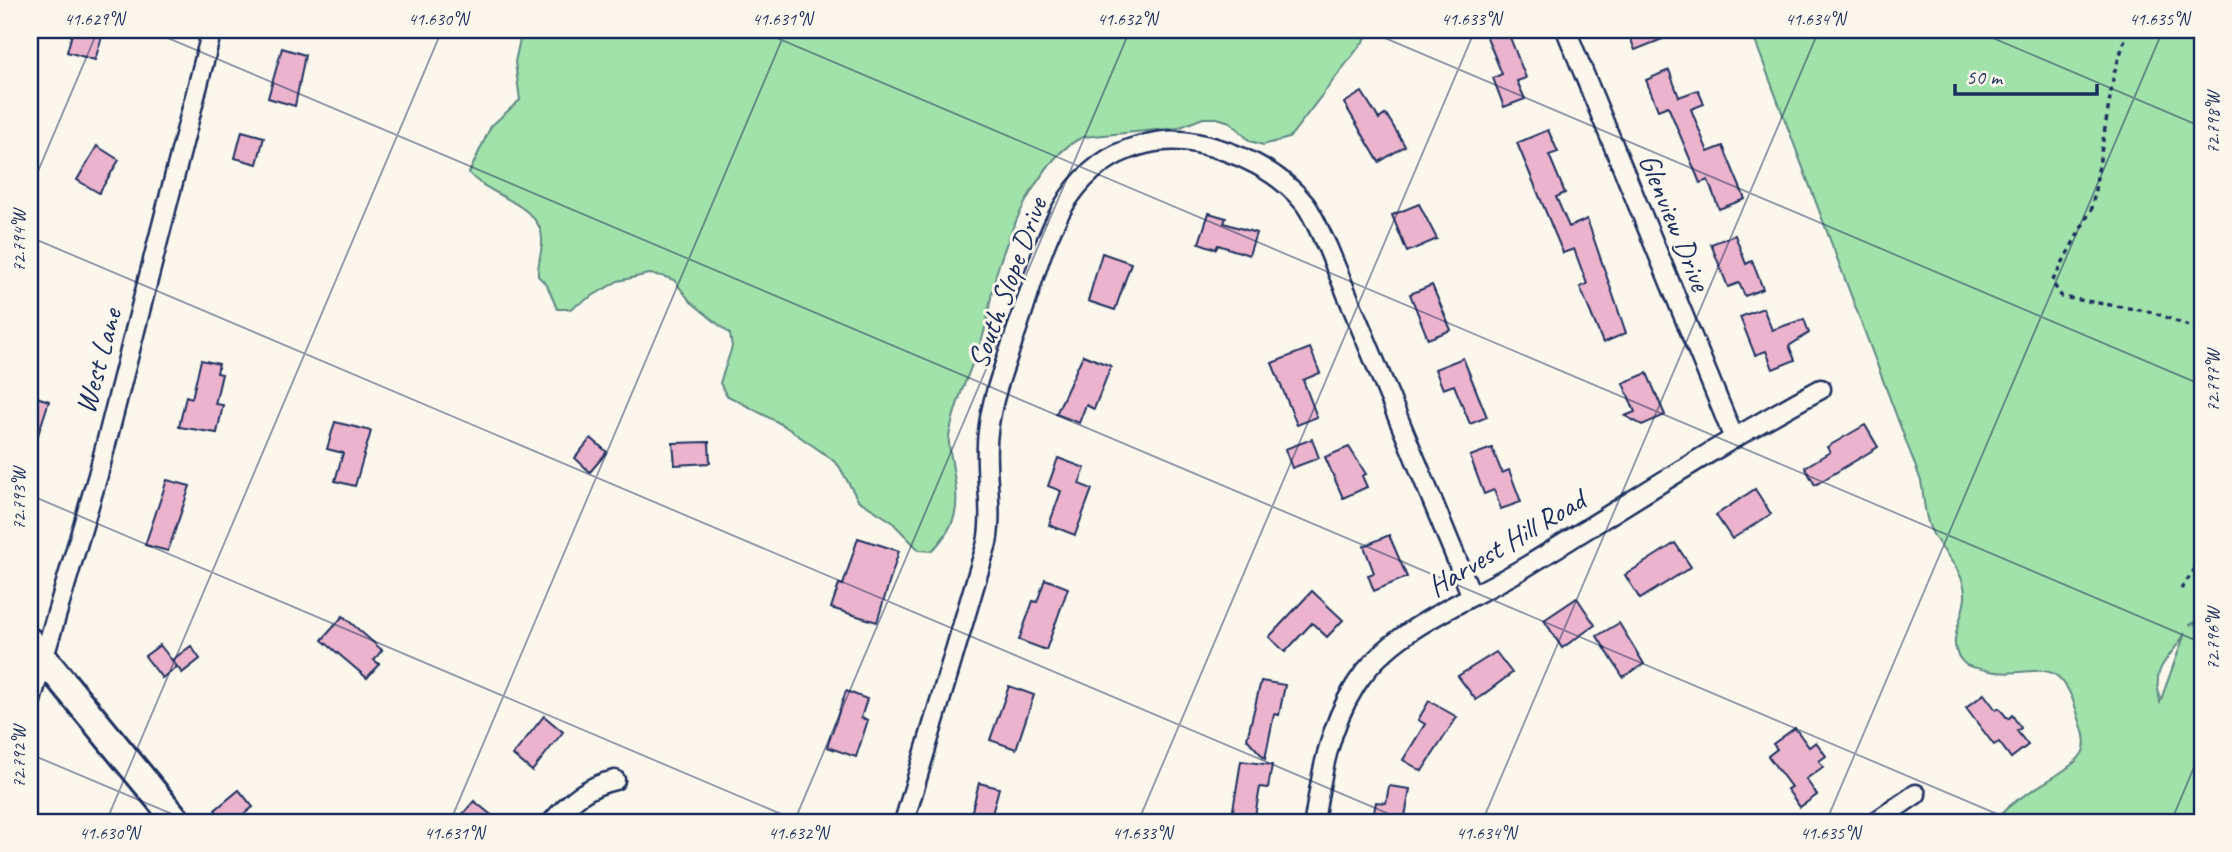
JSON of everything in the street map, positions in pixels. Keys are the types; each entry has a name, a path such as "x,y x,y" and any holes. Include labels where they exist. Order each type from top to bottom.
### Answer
{"main road":[{"path":"37,651 178,822"}],"street":[{"name":"West Lane","path":"30,704 37,651 97,475 212,30"},
{"name":"Glenview Drive","path":"1566,30 1733,436"},
{"name":"South Slope Drive","path":"904,822 987,543 992,517 988,433 998,388 1048,234 1065,202 1089,171 1117,153 1146,143 1177,139 1213,146 1250,160 1281,180 1306,204 1327,246 1471,594"},
{"name":"Harvest Hill Road","path":"1314,822 1321,778 1337,722 1356,685 1395,643 1471,594 1523,569 1733,436 1821,389"},
{"path":"552,822 569,802 597,784 615,780"},
{"path":"1875,822 1916,794"}],"path":[{"path":"2128,30 2113,73 2092,208 2052,282 2062,297 2152,312 2202,331"},
{"path":"2181,589 2202,559"}],"green space":[{"path":"522,30 1372,30 1289,138 1263,145 1250,141 1230,122 1203,118 1178,128 1083,137 1054,159 1020,213 995,276 983,336 959,398 949,437 956,511 948,530 932,551 919,550 891,521 858,500 839,466 829,457 783,425 726,395 720,383 732,347 730,334 690,301 674,280 649,274 618,281 570,309 557,309 547,285 538,276 542,243 539,227 523,208 469,173 491,126 520,100 515,62"},
{"path":"1751,30 2202,30 2202,618 2189,625 2202,623 2202,822 1996,822 2014,803 2079,758 2084,749 2084,735 2069,692 2061,679 2041,671 2002,673 1985,670 1965,664 1958,656 1955,639 1965,593 1960,575 1930,528 1921,481","holes":["2184,635 2160,702 2159,672"]}],"building":[{"path":"73,30 104,30 95,60 67,52"},
{"path":"1484,30 1507,30 1526,78 1517,81 1525,99 1504,107 1493,78 1502,74"},
{"path":"1627,30 1685,30 1635,50"},
{"path":"282,48 305,55 295,106 268,98"},
{"path":"1669,70 1679,97 1698,90 1704,104 1691,109 1708,152 1723,146 1745,199 1719,209 1708,180 1700,183 1668,106 1658,110 1646,80"},
{"path":"1362,92 1379,119 1386,114 1405,146 1379,162 1344,103"},
{"path":"1548,130 1558,152 1549,155 1565,193 1556,197 1569,227 1587,219 1626,333 1603,343 1580,287 1587,284 1574,249 1563,253 1517,143"},
{"path":"242,131 264,137 257,164 235,158"},
{"path":"97,146 119,160 99,193 77,180"},
{"path":"1419,204 1437,239 1407,252 1392,215"},
{"path":"1209,213 1226,218 1224,223 1256,233 1249,255 1218,245 1216,249 1199,243"},
{"path":"1735,235 1746,264 1752,261 1763,289 1745,296 1739,283 1728,287 1711,244"},
{"path":"1102,253 1131,263 1115,310 1088,301"},
{"path":"1432,285 1451,330 1428,339 1410,294"},
{"path":"1763,308 1772,330 1804,319 1809,333 1789,346 1795,360 1773,369 1766,351 1755,355 1740,317"},
{"path":"1310,348 1320,373 1303,380 1317,417 1297,425 1272,363"},
{"path":"1083,355 1111,366 1094,409 1086,405 1079,423 1056,414"},
{"path":"1463,358 1487,417 1470,424 1454,385 1443,389 1435,369"},
{"path":"201,360 219,364 217,373 222,374 215,404 223,405 217,433 179,427 186,396 192,398"},
{"path":"1647,373 1665,415 1642,425 1625,416 1635,412 1623,383"},
{"path":"30,395 49,401 33,450 30,450"},
{"path":"335,422 371,431 355,486 335,481 343,453 327,449"},
{"path":"1865,425 1878,447 1815,485 1805,467 1830,452 1827,447"},
{"path":"591,438 607,452 590,472 575,458"},
{"path":"1312,439 1319,458 1292,468 1285,449"},
{"path":"709,442 710,463 675,465 673,443"},
{"path":"1349,447 1366,474 1362,476 1367,487 1343,498 1325,457"},
{"path":"1492,448 1502,473 1509,470 1521,502 1501,509 1494,490 1484,494 1470,456"},
{"path":"1058,458 1085,468 1079,484 1092,489 1075,535 1049,525 1061,491 1048,486"},
{"path":"167,480 190,486 168,551 145,545"},
{"path":"1755,489 1771,514 1732,539 1716,515"},
{"path":"1389,535 1407,577 1374,591 1368,575 1374,573 1364,546"},
{"path":"858,538 899,551 877,622 831,608 839,584 843,585"},
{"path":"1675,543 1691,567 1640,599 1625,575"},
{"path":"1045,579 1068,588 1046,650 1019,640 1033,601 1037,602"},
{"path":"1312,591 1343,620 1327,637 1312,623 1285,652 1269,637"},
{"path":"1577,598 1595,625 1562,648 1544,620"},
{"path":"343,616 382,650 374,660 379,664 367,678 322,640"},
{"path":"1619,623 1644,664 1623,677 1597,636"},
{"path":"160,645 177,667 162,678 145,656"},
{"path":"191,646 200,659 182,673 172,660"},
{"path":"1496,652 1512,673 1476,700 1458,676"},
{"path":"1261,681 1285,685 1279,715 1274,714 1265,759 1247,739"},
{"path":"1009,686 1034,695 1016,749 990,740"},
{"path":"846,691 867,699 861,718 868,720 856,757 827,747"},
{"path":"1984,694 1996,710 1999,708 2008,719 2012,715 2021,728 2017,731 2028,745 2011,758 1999,742 1994,745 1966,708"},
{"path":"1429,701 1457,717 1422,771 1403,760 1425,724 1418,720"},
{"path":"544,716 563,732 532,771 513,755"},
{"path":"1795,728 1809,747 1816,742 1826,756 1819,761 1823,767 1806,779 1817,795 1800,807 1787,789 1791,787 1768,756 1777,749 1773,744"},
{"path":"1241,761 1272,765 1268,788 1260,787 1254,822 1231,822"},
{"path":"979,783 999,788 991,818 988,817 987,822 969,822"},
{"path":"1389,786 1410,789 1404,822 1372,822 1376,802 1386,803"},
{"path":"239,790 253,807 234,822 225,822 215,810"},
{"path":"474,801 500,822 456,822"}]}
